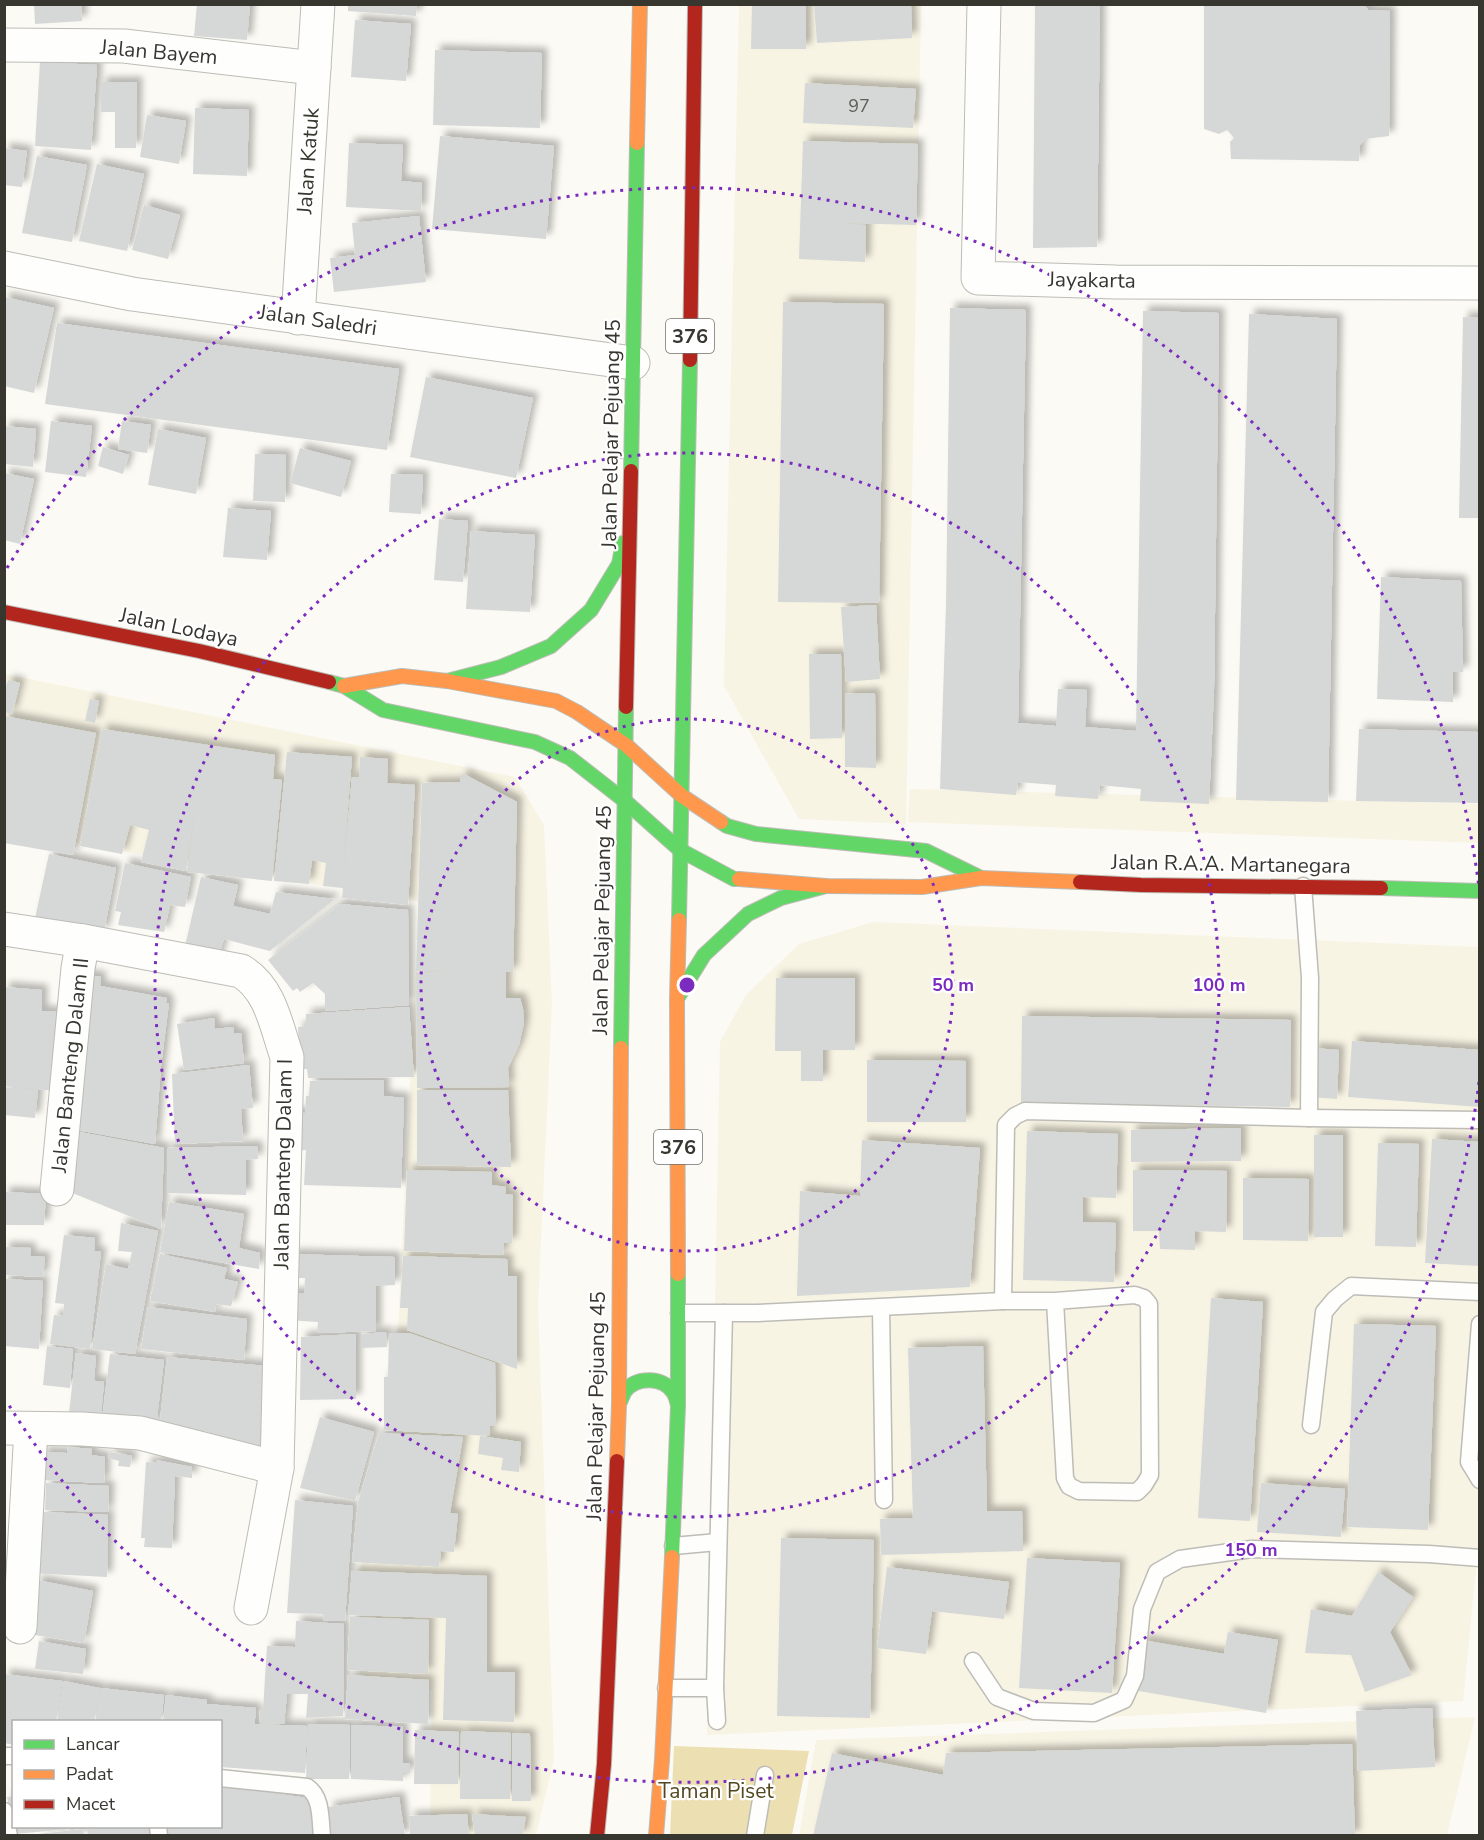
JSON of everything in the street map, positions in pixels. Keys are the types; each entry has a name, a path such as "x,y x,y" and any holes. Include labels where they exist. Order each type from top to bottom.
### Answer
{"main road":[{"name":"Jalan Pelajar Pejuang 45","path":"597,1836 604,1764 619,1404 622,919 640,4"},
{"name":"376","path":"656,1836 666,1688 678,1406 677,998 695,4"},
{"path":"447,681 501,667 551,646 591,610 619,564 630,512"},
{"name":"Jalan Lodaya","path":"4,612 200,651 344,686 383,710 535,742 570,758 625,801"},
{"name":"Jalan Lodaya","path":"344,686 402,676 447,681 555,701 577,712 626,745"},
{"name":"Jalan R.A.A. Martanegara","path":"626,745 682,796 727,826 756,834 926,851 981,878"},
{"name":"Jalan R.A.A. Martanegara","path":"625,801 680,850 734,879 826,886 922,887 981,878 1141,885 1303,886 1479,891"},
{"path":"677,998 704,955 748,914 781,898 826,886"},
{"path":"619,1404 625,1391 636,1382 650,1380 663,1383 674,1392 678,1406"}],"street":[{"name":"Jalan Katuk","path":"298,318 318,4"},
{"name":"Jayakarta","path":"984,4 978,278 1127,282 1479,283"},
{"name":"Jalan Bayem","path":"4,45 124,46 314,68"},
{"name":"Jalan Saledri","path":"4,268 132,294 633,363"},
{"name":"Jalan Banteng Dalam I","path":"4,930 83,940 241,971 259,985 270,1005 286,1057 277,1468 251,1608"},
{"name":"Jalan Banteng Dalam II","path":"57,1189 78,968 83,940"},
{"path":"20,1627 18,1429 82,1429 140,1433 277,1468"}],"lane":[{"path":"1303,886 1310,978 1309,1118"},
{"path":"1003,1301 1006,1125 1015,1116 1025,1111 1479,1120"},
{"path":"1311,1425 1324,1312 1335,1299 1352,1286 1479,1292"},
{"path":"679,1313 757,1313 1135,1295 1144,1298 1149,1304 1150,1475 1137,1492 1079,1491 1069,1486 1065,1478 1056,1300"},
{"path":"881,1308 884,1500"},
{"path":"717,1721 715,1689 724,1312"},
{"path":"1479,1324 1469,1462 1479,1479"},
{"path":"673,1546 718,1542"},
{"path":"973,1662 997,1697 1034,1711 1094,1713 1124,1700 1135,1676 1142,1609 1157,1572 1180,1559 1252,1549 1429,1554 1479,1558"},
{"path":"666,1688 715,1689"},
{"path":"755,1836 765,1775"},
{"path":"222,1778 307,1787 314,1791 322,1836"},
{"path":"4,1811 9,1836"}],"shaded area":[{"path":"739,5 921,5 906,824 799,819 724,686"},
{"path":"4,674 515,777 544,825 552,1003 538,1306 554,1759 536,1835 430,1835 432,1690 360,1681 359,1568 389,1513 419,902 5,831"},
{"path":"910,789 1479,804 1480,843 908,822"},
{"path":"873,922 1479,947 1480,1529 1463,1701 707,1735 720,1042 746,995 799,944"},
{"path":"1475,1717 1447,1835 799,1836 816,1740"}],"green space":[{"name":"Taman Piset","path":"674,1746 809,1751 792,1835 670,1836"}],"building":[{"path":"34,4 81,4 82,21 35,24"},
{"path":"197,4 250,4 247,40 194,36"},
{"path":"348,4 417,4 416,16 348,11"},
{"path":"752,4 806,4 806,49 751,49"},
{"path":"814,4 911,4 912,38 817,43"},
{"path":"1035,4 1100,4 1097,247 1033,248"},
{"path":"1364,4 1368,10 1390,11 1389,136 1365,139 1360,145 1359,161 1231,159 1230,142 1234,138 1227,130 1219,134 1204,129 1204,5"},
{"path":"355,20 411,24 406,81 351,77"},
{"path":"435,50 542,53 540,128 433,125"},
{"path":"40,62 97,65 91,150 35,146"},
{"path":"101,82 137,82 136,148 115,148 115,112 101,112"},
{"path":"805,83 916,89 913,128 803,123"},
{"path":"195,108 249,110 247,176 193,174"},
{"path":"147,115 186,121 179,164 140,157"},
{"path":"440,136 554,146 546,239 432,229"},
{"path":"803,141 918,144 916,225 840,223 866,225 865,262 799,259"},
{"path":"349,143 403,145 401,181 422,183 421,211 346,207"},
{"path":"4,148 27,151 22,187 4,185"},
{"path":"37,156 87,165 72,242 22,233"},
{"path":"97,164 144,174 127,251 79,241"},
{"path":"144,205 180,215 168,259 132,250"},
{"path":"419,216 426,282 334,292 330,258 355,255 352,223"},
{"path":"4,297 54,308 34,393 4,386"},
{"path":"783,302 884,304 879,603 778,602"},
{"path":"950,308 1026,310 1018,723 1056,726 1058,689 1087,690 1085,727 1136,731 1143,311 1219,313 1214,690 1209,804 1140,801 1141,789 1100,785 1098,799 1055,796 1056,785 1018,782 1016,795 940,789 946,605"},
{"path":"1249,314 1337,319 1328,802 1236,800"},
{"path":"1463,317 1480,318 1480,518 1459,518"},
{"path":"57,323 399,369 387,450 45,404"},
{"path":"426,377 533,398 516,478 410,457"},
{"path":"51,421 92,426 86,477 45,472"},
{"path":"122,421 151,425 147,453 118,449"},
{"path":"4,426 36,429 33,467 4,464"},
{"path":"158,429 206,438 196,494 148,485"},
{"path":"103,447 129,455 123,474 98,466"},
{"path":"300,448 351,461 341,497 290,483"},
{"path":"255,454 286,455 285,502 253,501"},
{"path":"4,473 34,479 20,544 4,540"},
{"path":"391,474 423,475 421,514 389,512"},
{"path":"228,508 271,511 267,560 223,557"},
{"path":"439,519 468,521 463,582 434,580"},
{"path":"471,531 535,535 530,612 466,609"},
{"path":"1381,577 1461,581 1463,672 1453,672 1453,702 1377,699"},
{"path":"876,605 880,679 846,682 841,607"},
{"path":"809,654 841,654 842,738 810,739"},
{"path":"8,680 20,683 12,714 4,712 4,693"},
{"path":"875,693 876,768 845,767 845,694"},
{"path":"90,699 99,701 95,723 85,721"},
{"path":"4,716 96,733 73,855 4,843"},
{"path":"102,729 275,755 273,779 282,780 272,881 187,872 197,797 186,871 141,862 149,830 130,825 122,854 80,846"},
{"path":"1359,729 1478,732 1478,803 1356,801"},
{"path":"287,752 352,757 342,884 352,777 359,777 360,757 388,759 387,783 415,785 408,905 342,898 343,888 323,886 326,863 312,860 309,884 274,881"},
{"path":"462,773 517,802 513,972 506,972 506,998 520,998 524,1023 519,1045 508,1068 509,1087 417,1088 416,972 458,972 416,971 422,783 460,782"},
{"path":"49,854 116,868 104,932 35,918"},
{"path":"125,863 191,877 185,907 170,905 164,932 118,925 121,912 115,911"},
{"path":"201,877 238,885 233,906 270,914 276,892 335,899 270,951 224,939 216,965 183,955"},
{"path":"340,904 408,910 409,1005 325,1011 325,994 313,983 300,992 297,988 293,991 268,960"},
{"path":"83,974 101,977 100,986 167,998 166,1003 169,1003 155,1144 66,1128"},
{"path":"776,978 855,978 855,1050 823,1050 823,1081 801,1081 801,1051 775,1051"},
{"path":"4,987 42,990 42,1011 59,1012 55,1091 4,1086"},
{"path":"409,1007 414,1077 308,1078 307,1069 300,1069 298,1027 306,1026 306,1014"},
{"path":"1022,1016 1291,1020 1290,1107 1021,1103"},
{"path":"214,1018 215,1029 233,1027 234,1034 241,1033 244,1063 184,1070 177,1024"},
{"path":"1352,1041 1480,1050 1480,1107 1348,1097"},
{"path":"1313,1048 1339,1050 1337,1099 1310,1097"},
{"path":"867,1060 966,1061 966,1122 867,1122"},
{"path":"249,1065 253,1108 241,1109 243,1141 175,1144 172,1074"},
{"path":"384,1080 384,1096 404,1098 401,1188 304,1185 306,1150 290,1151 291,1112 305,1113 310,1081"},
{"path":"4,1087 38,1090 35,1118 4,1115"},
{"path":"417,1090 508,1090 511,1167 417,1165"},
{"path":"1241,1128 1241,1161 1131,1162 1131,1130"},
{"path":"74,1131 164,1148 161,1229 60,1188"},
{"path":"1027,1131 1118,1134 1116,1198 1083,1197 1083,1222 1116,1223 1114,1282 1023,1280"},
{"path":"1314,1135 1343,1135 1343,1237 1314,1237"},
{"path":"1432,1139 1480,1142 1480,1266 1425,1263"},
{"path":"862,1140 980,1148 970,1287 797,1296 800,1191 860,1196"},
{"path":"1378,1143 1419,1144 1416,1247 1375,1246"},
{"path":"257,1146 258,1159 246,1160 246,1195 167,1193 167,1148"},
{"path":"407,1170 492,1172 492,1185 506,1187 505,1194 513,1195 512,1243 504,1243 503,1255 404,1251"},
{"path":"1133,1170 1227,1171 1226,1232 1195,1231 1195,1250 1160,1249 1159,1231 1133,1231"},
{"path":"1243,1178 1309,1179 1308,1241 1243,1240"},
{"path":"4,1192 46,1194 44,1225 4,1225"},
{"path":"169,1202 244,1214 239,1248 260,1253 259,1269 160,1252"},
{"path":"121,1223 158,1231 135,1354 92,1349 106,1264 128,1269 132,1252 118,1251"},
{"path":"64,1235 95,1238 94,1251 101,1252 90,1349 50,1344 54,1315 63,1316 64,1304 55,1303"},
{"path":"4,1247 31,1248 30,1256 45,1257 43,1277 4,1275"},
{"path":"160,1254 227,1268 224,1279 238,1282 231,1306 216,1304 215,1312 150,1301"},
{"path":"290,1254 395,1257 395,1285 376,1286 376,1331 317,1333 318,1322 287,1320 288,1293 304,1293 305,1278 288,1278"},
{"path":"403,1256 507,1259 508,1276 517,1276 517,1369 407,1330 408,1308 400,1308"},
{"path":"4,1279 43,1281 39,1349 4,1346"},
{"path":"1211,1298 1263,1302 1250,1521 1198,1518"},
{"path":"148,1307 247,1319 244,1360 141,1349"},
{"path":"1354,1324 1436,1326 1428,1530 1347,1527"},
{"path":"386,1332 387,1347 361,1348 361,1334"},
{"path":"389,1333 409,1333 495,1363 496,1425 490,1426 489,1436 384,1430 384,1377 388,1377"},
{"path":"356,1334 356,1399 300,1400 301,1337"},
{"path":"47,1346 73,1349 70,1388 43,1385"},
{"path":"983,1346 987,1511 1022,1511 1023,1551 881,1555 880,1519 913,1518 908,1348"},
{"path":"76,1353 96,1356 94,1380 73,1378"},
{"path":"110,1354 164,1360 156,1426 102,1419"},
{"path":"167,1357 267,1366 259,1460 207,1447 209,1432 159,1429"},
{"path":"73,1378 104,1382 100,1425 68,1422"},
{"path":"320,1417 374,1432 355,1501 300,1488"},
{"path":"379,1433 463,1437 450,1513 458,1514 454,1552 441,1551 439,1567 352,1562 358,1502"},
{"path":"480,1436 521,1442 519,1472 501,1470 503,1458 478,1454"},
{"path":"68,1447 92,1449 91,1455 105,1457 104,1483 40,1480 42,1452 67,1453"},
{"path":"110,1452 132,1456 130,1467 118,1466 119,1461 108,1458"},
{"path":"156,1460 192,1467 192,1478 175,1476 172,1548 144,1547 145,1538 141,1538 146,1462 156,1463"},
{"path":"46,1483 109,1486 108,1512 45,1510"},
{"path":"1261,1483 1345,1489 1341,1537 1257,1532"},
{"path":"295,1500 353,1506 345,1621 324,1621 323,1614 287,1613"},
{"path":"44,1512 108,1515 107,1577 29,1573 41,1537"},
{"path":"781,1538 874,1540 870,1718 777,1716"},
{"path":"1027,1558 1120,1563 1112,1693 1019,1688"},
{"path":"887,1567 1009,1582 1004,1619 932,1611 926,1654 877,1648"},
{"path":"352,1571 487,1576 487,1672 515,1672 514,1722 443,1720 446,1618 348,1615"},
{"path":"1378,1572 1413,1597 1390,1632 1412,1675 1365,1692 1351,1655 1305,1653 1311,1609 1352,1616"},
{"path":"37,1580 93,1591 84,1643 35,1635 38,1619 30,1617"},
{"path":"350,1617 429,1620 428,1674 347,1670"},
{"path":"296,1621 344,1624 343,1716 306,1718 308,1694 287,1694 284,1724 259,1723 260,1710 263,1710 267,1646 295,1647"},
{"path":"1228,1632 1278,1640 1266,1713 1133,1690 1142,1640 1224,1654"},
{"path":"39,1641 86,1649 83,1674 35,1669"},
{"path":"4,1674 62,1681 56,1720 12,1720 12,1745 4,1743"},
{"path":"348,1675 429,1680 428,1724 345,1719"},
{"path":"63,1681 100,1688 94,1720 57,1720"},
{"path":"101,1688 164,1695 161,1720 95,1720"},
{"path":"166,1695 207,1700 207,1704 256,1708 253,1742 255,1724 307,1726 305,1773 222,1767 222,1720 163,1720"},
{"path":"1432,1708 1435,1767 1358,1771 1356,1711"},
{"path":"308,1724 350,1725 349,1779 306,1779"},
{"path":"351,1725 403,1727 403,1763 410,1763 410,1773 403,1773 403,1781 351,1779"},
{"path":"415,1730 459,1732 458,1784 414,1784"},
{"path":"461,1731 511,1733 510,1799 460,1799"},
{"path":"512,1733 530,1734 531,1801 512,1801"},
{"path":"1352,1744 1355,1836 813,1836 832,1753 943,1775 946,1753"},
{"path":"222,1785 314,1799 315,1836 167,1836 166,1828 222,1828"},
{"path":"12,1796 12,1824 7,1797"},
{"path":"399,1797 405,1836 329,1836 328,1807"},
{"path":"467,1814 469,1836 410,1836 409,1816"},
{"path":"472,1814 526,1817 522,1836 475,1836"},
{"path":"13,1828 81,1828 14,1834"},
{"path":"153,1828 154,1836 88,1836 87,1829"},
{"path":"83,1829 84,1836 38,1836 38,1834"}],"traffic: fast":[{"path":"631,471 637,143"},
{"path":"679,920 690,360"},
{"path":"447,681 501,667 551,646 591,610 619,564 623,543"},
{"path":"329,682 344,686 383,710 535,742 570,758 625,801 680,850 734,879 739,879"},
{"path":"621,1048 626,707"},
{"path":"721,822 727,826 756,834 926,851 981,878"},
{"path":"678,997 704,955 748,914 781,898 826,886"},
{"path":"1381,888 1480,891"},
{"path":"672,1557 678,1406 678,1274"},
{"path":"619,1404 630,1386 650,1380 669,1387 675,1395 678,1406"}],"traffic: slow":[{"path":"637,143 640,4"},
{"path":"344,686 402,676 447,681 556,701 577,712 626,745 682,796 721,822"},
{"path":"739,879 826,886 922,887 981,878 1080,882"},
{"path":"678,1274 679,920"},
{"path":"617,1461 621,1048"},
{"path":"656,1836 672,1557"}],"traffic: jam":[{"path":"690,360 695,4"},
{"path":"626,707 631,471"},
{"path":"4,612 199,651 329,682"},
{"path":"1080,882 1381,888"},
{"path":"597,1836 604,1764 617,1461"}]}
